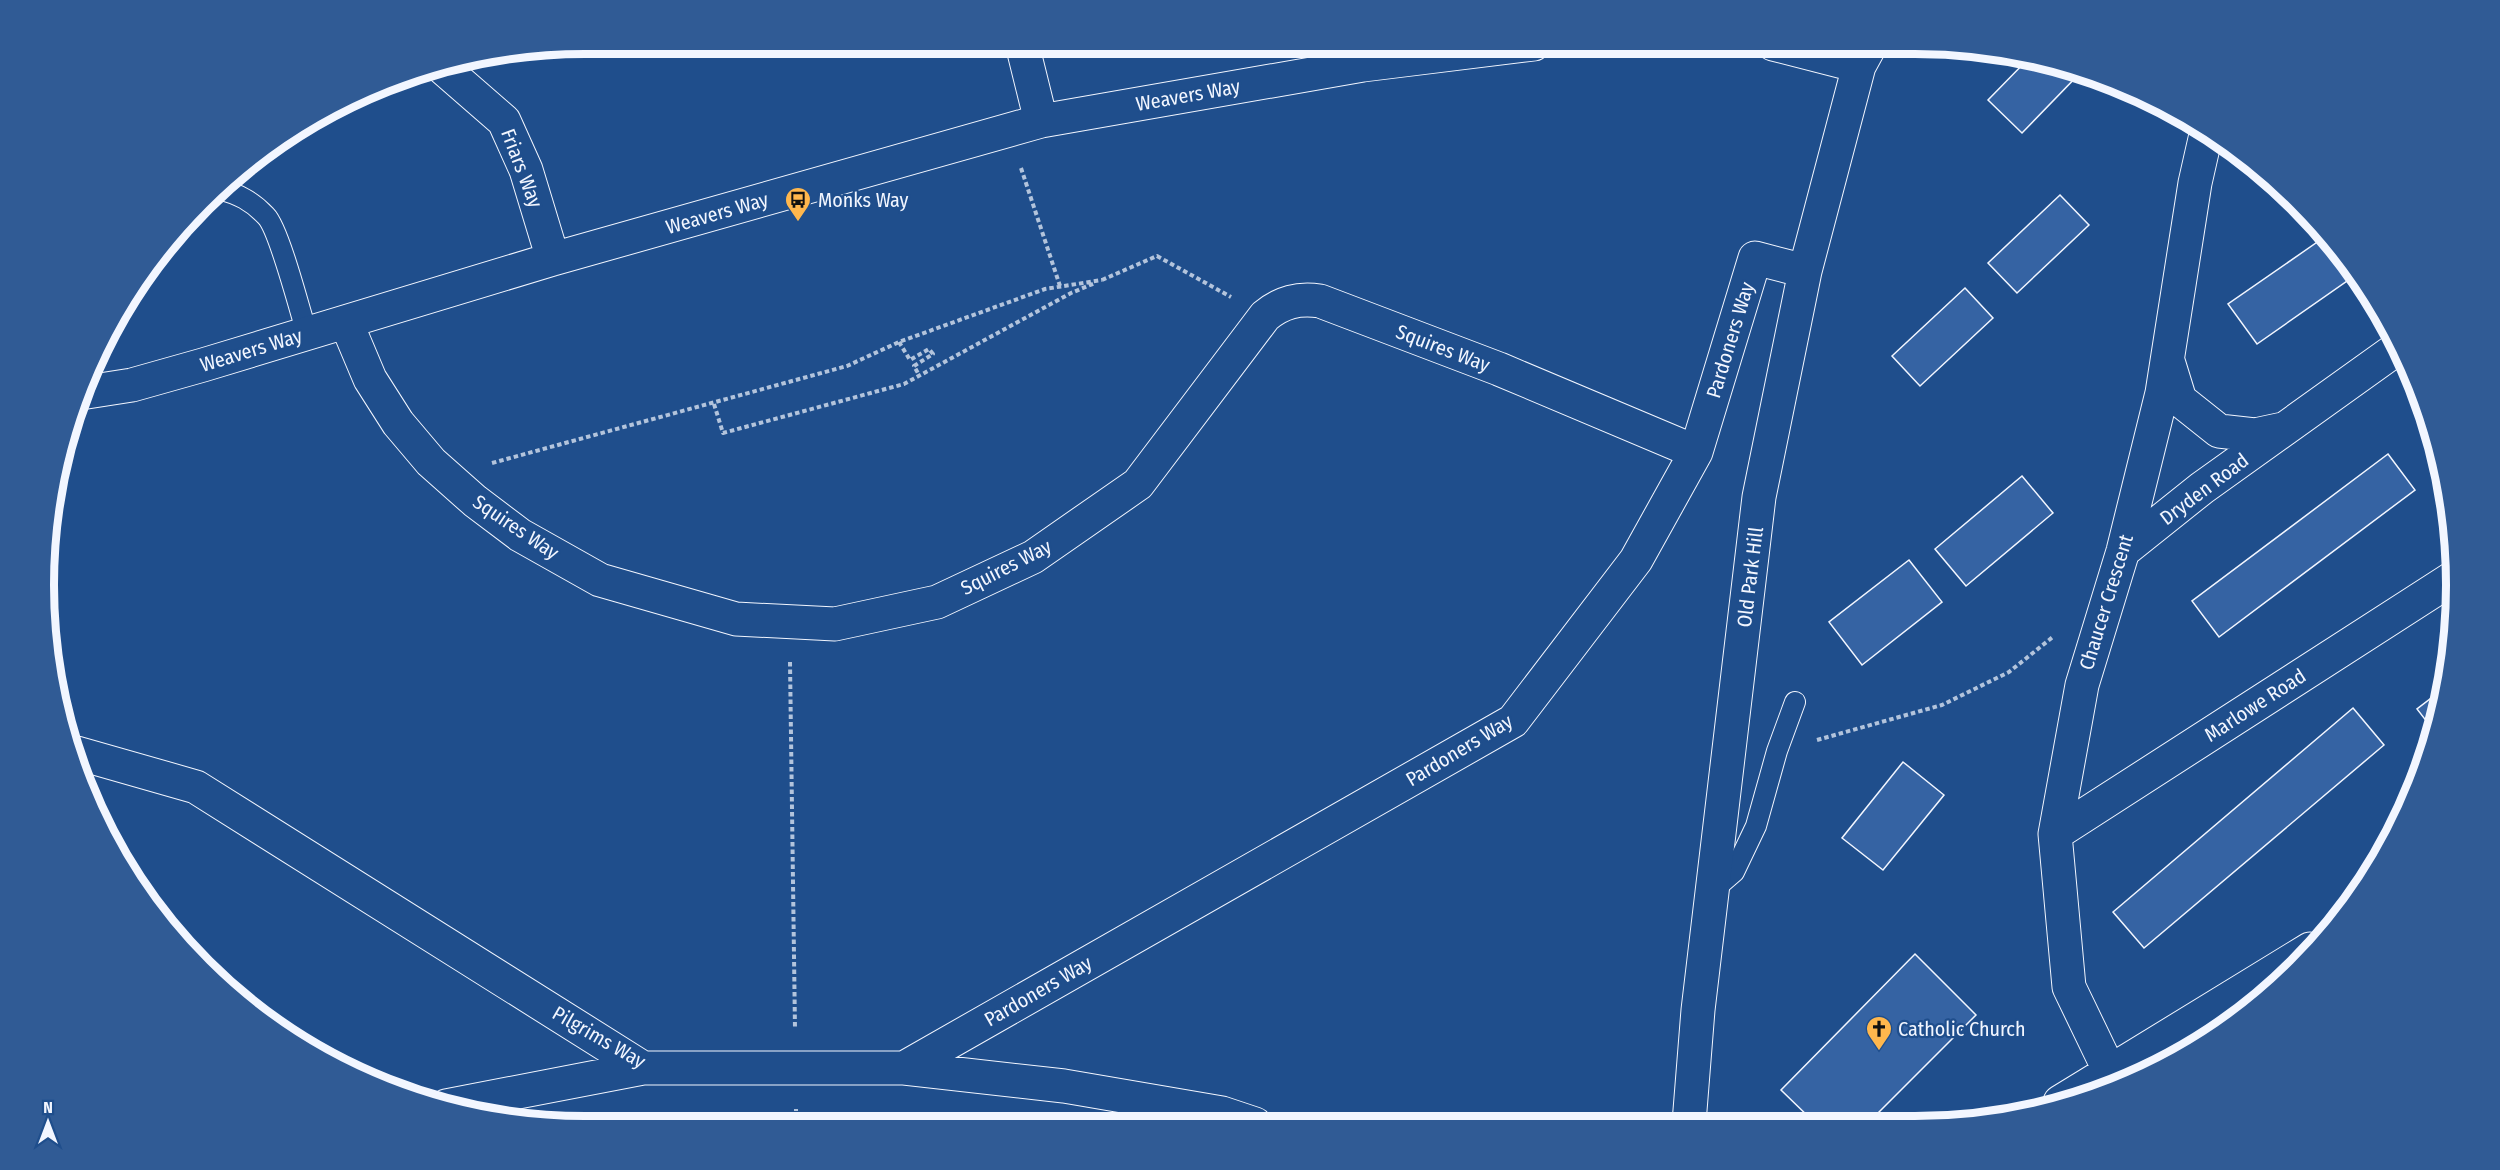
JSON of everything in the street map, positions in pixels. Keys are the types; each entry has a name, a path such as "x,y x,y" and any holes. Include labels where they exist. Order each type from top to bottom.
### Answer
{"street":[{"path":"1024,54 1041,121"},
{"name":"Weavers Way","path":"90,391 132,385 553,259 1041,121 1363,65 1453,54"},
{"name":"Old Park Hill","path":"1690,1116 1698,1010 1759,497 1805,271 1865,55"},
{"name":"Friars Way","path":"448,72 504,121 526,170 553,259"},
{"name":"Chaucer Crescent","path":"2109,1070 2069,987 2055,834 2082,685 2123,551 2162,393 2195,183 2205,140"},
{"name":"Pardoners Way","path":"904,1068 1513,721 1636,560 1696,452 1755,258 1805,271"},
{"name":"Squires Way","path":"346,322 370,378 398,423 446,476 520,535 600,580 736,619 834,624 937,602 1033,557 1138,484 1265,316 1278,306 1294,300 1320,301 1499,369 1696,452"},
{"name":"Dryden Road","path":"2123,551 2202,488 2392,352"},
{"name":"Dryden Road","path":"2168,359 2180,400 2219,431 2255,435 2285,429"},
{"name":"Marlowe Road","path":"2055,834 2446,582"},
{"name":"Pilgrims Way","path":"81,754 196,787 643,1068 904,1068 1064,1086 1231,1116"},
{"path":"2078,1090 2287,963"},
{"path":"465,1102 643,1068"}],"lane":[{"path":"229,192 241,195 268,217 307,334"},
{"path":"1712,891 1734,872 1756,826 1777,751 1795,702"}],"path":[{"path":"1009,130 1060,286"},
{"path":"714,404 723,433 904,384 1071,293 1157,256 1265,316"},
{"path":"446,476 847,366 899,342 1045,289 1102,280"},
{"path":"899,342 910,360 929,349 933,354 914,366 919,375"},
{"path":"789,622 796,1068"},
{"path":"1777,751 1942,705 2009,672 2055,635"}],"building":[{"path":"2022,65 2075,79 2022,133 1988,100"},
{"path":"2060,195 2089,225 2017,293 1988,263"},
{"path":"2319,241 2349,280 2257,344 2228,304"},
{"path":"1965,288 1993,318 1920,386 1892,356"},
{"path":"2388,454 2415,490 2219,637 2192,601"},
{"path":"2022,476 2053,513 1966,586 1935,549"},
{"path":"1909,560 1942,602 1862,665 1829,622"},
{"path":"2434,696 2428,723 2417,709"},
{"path":"2353,708 2384,745 2144,948 2113,912"},
{"path":"1903,762 1944,795 1883,870 1842,838"},
{"name":"Catholic Church","path":"1915,954 1976,1015 1875,1116 1808,1116 1781,1090"}],"place":[{"name":"Monks Way","path":"798,223"},
{"name":"Catholic Church","path":"1879,1052"}]}
